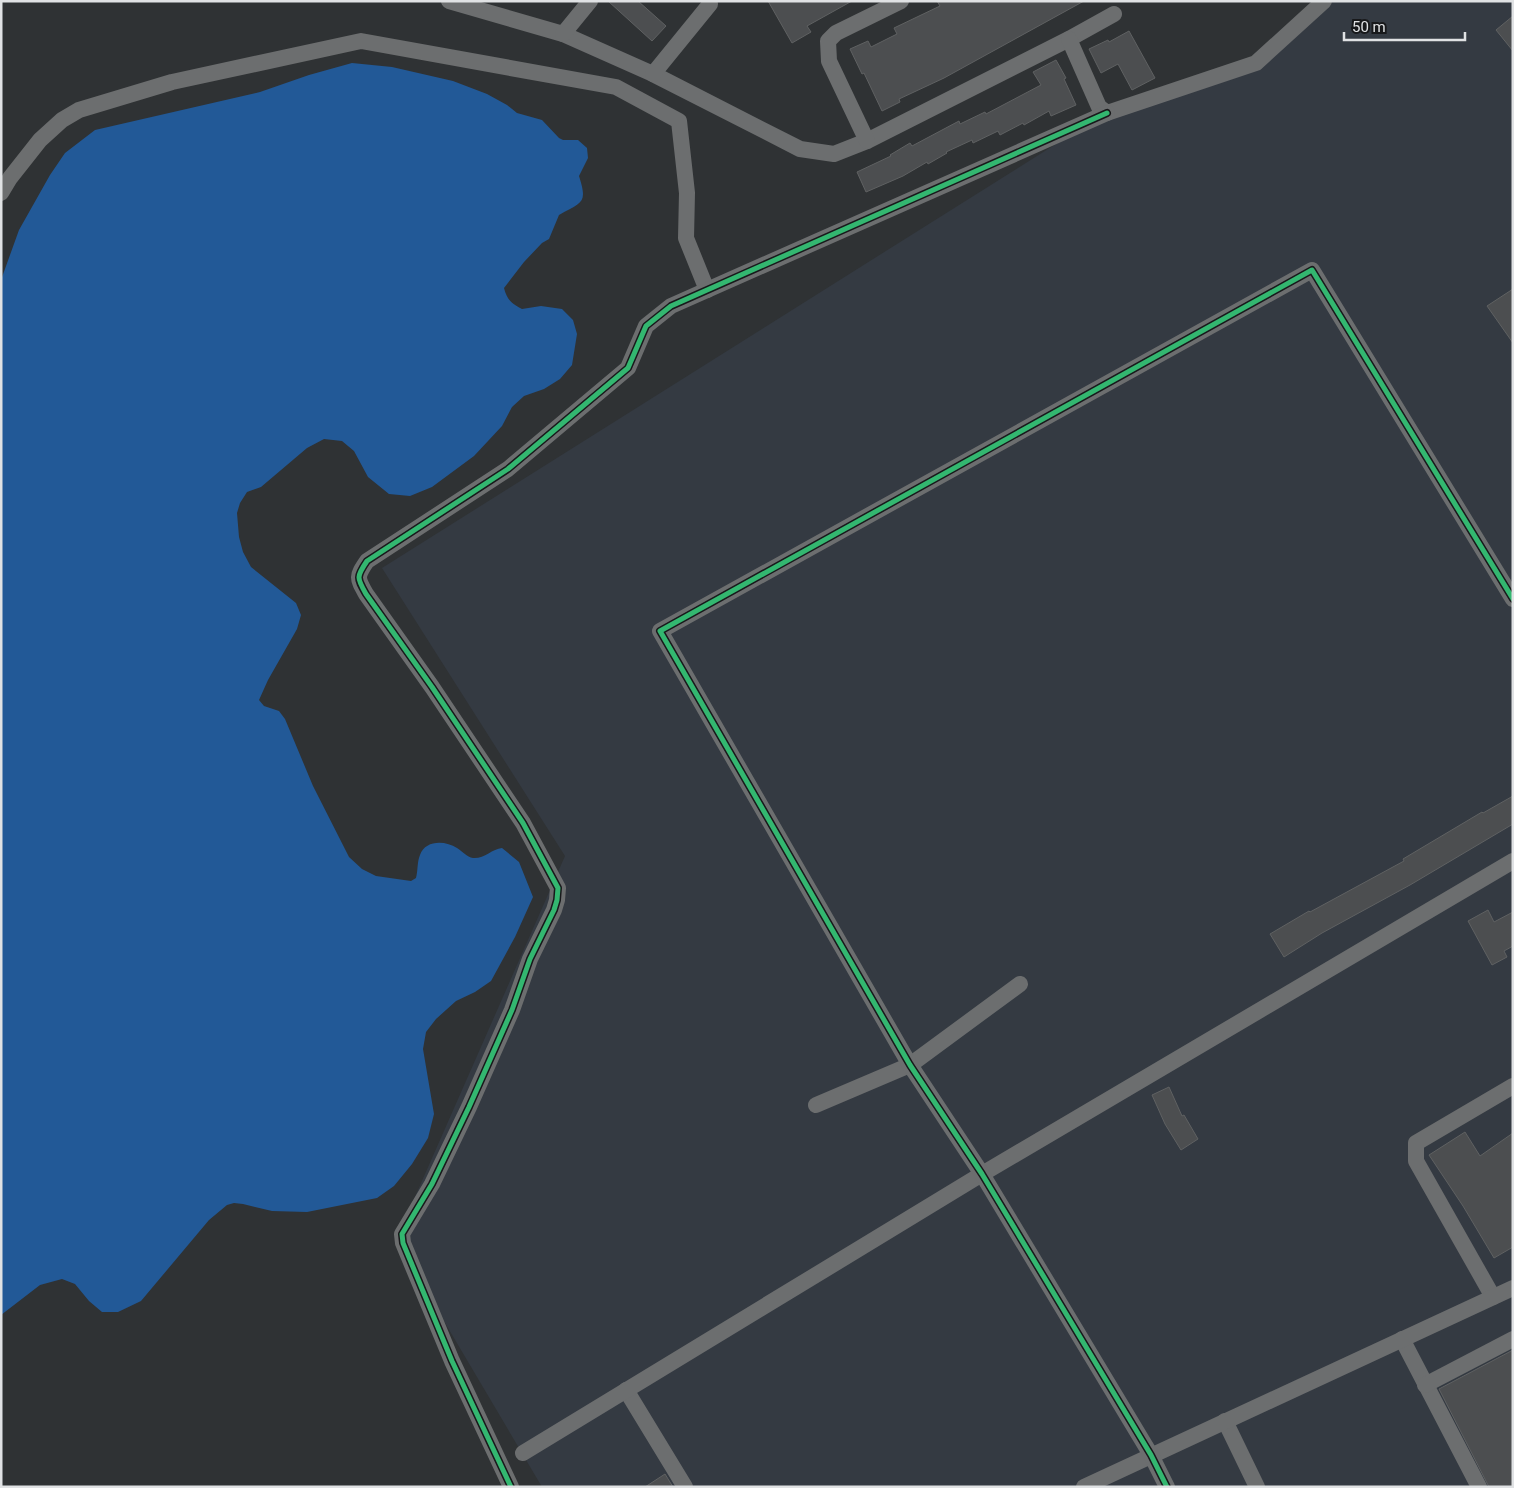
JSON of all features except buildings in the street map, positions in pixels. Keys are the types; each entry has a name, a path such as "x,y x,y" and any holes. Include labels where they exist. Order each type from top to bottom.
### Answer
{"street":[{"path":"563,34 590,1"},
{"path":"867,141 828,61 828,41 836,33 901,1"},
{"path":"511,1487 452,1361 403,1243 402,1234 432,1184 469,1107 512,1010 530,959 554,910 558,888 524,823 406,648 366,594 358,580 358,573 367,561 508,469 628,368 646,326 671,306 1108,113 1256,63 1324,1"},
{"path":"456,2 563,34 653,74 800,149 834,154 867,141 1070,39 1114,14"},
{"path":"653,74 710,4"},
{"path":"1070,39 1099,107 1108,113"},
{"path":"1,193 10,178 40,140 62,120 79,110 172,82 361,41 616,87 679,121 687,192 686,238 707,290"},
{"path":"1167,1487 1151,1455 982,1174 910,1065 660,631 1312,270 1513,599"},
{"path":"523,1453 982,1174 1513,861"},
{"path":"816,1105 910,1065 1020,984"},
{"path":"1493,1297 1416,1161 1416,1142 1513,1086"},
{"path":"1084,1487 1513,1288"},
{"path":"1402,1339 1479,1487"},
{"path":"1425,1385 1513,1339"},
{"path":"626,1390 685,1487"},
{"path":"1225,1422 1257,1487"}],"shaded area":[{"path":"1319,1 1513,1 1513,1487 542,1487 396,1240 565,856 382,568 1083,127 1259,65"}],"water":[{"path":"352,63 392,67 453,81 487,94 517,113 542,120 559,138 563,140 578,140 587,148 588,158 579,176 583,192 581,201 559,215 549,239 542,243 524,262 504,288 510,301 522,309 541,306 562,309 573,320 577,334 572,365 560,379 544,389 524,396 512,407 502,426 474,456 432,487 410,496 389,494 368,477 354,451 342,441 324,439 307,448 261,487 247,492 240,503 237,513 239,537 243,552 251,567 296,603 301,615 297,629 268,680 259,700 264,706 279,711 285,719 313,786 349,857 362,869 376,876 411,881 416,878 419,858 423,850 431,844 452,845 473,858 481,857 502,848 519,862 533,897 515,937 491,981 475,992 456,1001 436,1019 426,1032 423,1049 434,1114 428,1138 412,1164 394,1186 377,1198 307,1212 272,1211 234,1203 227,1205 209,1220 141,1301 118,1312 102,1312 89,1301 75,1284 62,1279 40,1285 1,1315 1,280 19,230 50,175 65,153 95,130 260,92"}],"cycle path":[{"path":"511,1487 452,1361 403,1243 402,1234 432,1184 469,1107 512,1010 530,959 554,910 558,888 523,823 432,687 366,594 359,581 359,574 367,561 508,469 628,368 646,326 671,306 1107,113"},
{"path":"1167,1487 1151,1455 982,1174 910,1065 660,631 1312,270 1513,599"}]}
